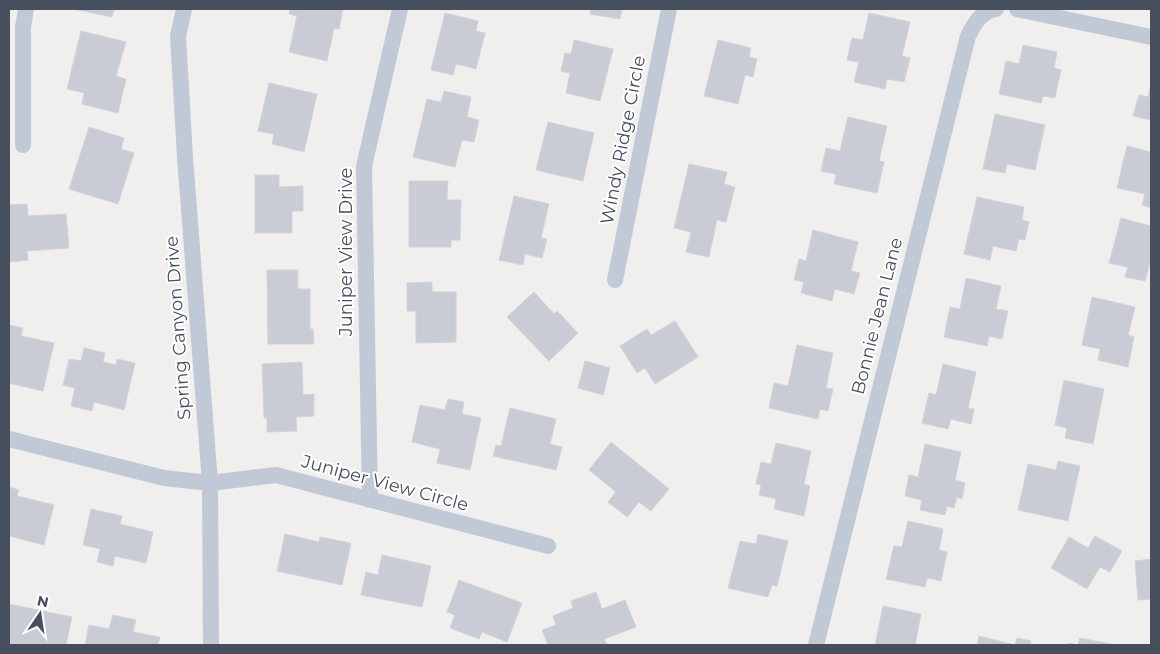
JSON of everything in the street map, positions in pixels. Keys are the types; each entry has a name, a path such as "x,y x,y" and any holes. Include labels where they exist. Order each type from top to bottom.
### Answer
{"street":[{"path":"22,145 23,26 26,9"},
{"name":"Spring Canyon Drive","path":"184,9 178,36 185,157 210,483 211,645"},
{"name":"Juniper View Drive","path":"370,500 364,166 400,9"},
{"name":"Windy Ridge Circle","path":"615,280 670,9"},
{"name":"Bonnie Jean Lane","path":"816,645 968,36 975,22 988,10 996,9"},
{"path":"1017,9 1151,37"},
{"name":"Juniper View Circle","path":"9,439 164,478 210,483 276,475 548,546"}],"building":[{"path":"73,9 114,9 112,17"},
{"path":"290,9 343,9 339,29 334,28 327,61 289,52 297,16 289,14"},
{"path":"591,9 622,9 620,19 590,14"},
{"path":"445,13 478,21 476,31 485,33 476,69 456,64 453,75 431,70"},
{"path":"869,13 910,22 902,56 910,58 904,82 887,79 885,89 854,82 859,62 847,60 852,38 863,40"},
{"path":"81,31 126,42 116,76 126,79 118,113 82,104 84,93 67,89"},
{"path":"574,40 613,49 600,101 566,93 570,73 561,71 565,53 571,54"},
{"path":"718,40 751,48 749,57 757,59 753,77 745,75 738,104 704,96"},
{"path":"1023,45 1057,52 1054,68 1061,70 1055,98 1043,96 1041,103 999,94 1006,61 1019,64"},
{"path":"269,83 317,94 304,152 272,144 274,134 258,131"},
{"path":"1151,85 1151,120 1133,116 1139,95 1148,97"},
{"path":"444,91 471,97 467,117 479,120 474,142 462,140 455,167 413,157 427,99 441,102"},
{"path":"995,114 1045,125 1035,170 1007,164 1005,173 983,169"},
{"path":"848,117 887,126 879,161 884,162 877,193 834,184 836,174 821,171 826,148 840,151"},
{"path":"548,122 594,133 583,181 536,170"},
{"path":"89,127 124,138 121,149 134,153 118,204 69,189"},
{"path":"1127,146 1151,152 1151,208 1142,205 1145,194 1117,188"},
{"path":"689,164 727,172 724,184 735,187 726,222 717,220 709,257 686,252 691,232 674,228"},
{"path":"255,175 279,175 279,187 303,186 303,211 292,211 292,233 255,233"},
{"path":"409,181 448,181 447,200 461,200 460,240 451,240 451,247 409,247"},
{"path":"514,196 549,204 541,238 547,239 542,258 525,254 523,265 499,260"},
{"path":"977,197 1024,207 1022,220 1029,222 1025,240 1019,239 1016,251 993,246 990,260 964,254"},
{"path":"27,204 28,216 66,214 69,248 27,251 28,260 9,262 9,205"},
{"path":"1121,218 1151,226 1151,258 1145,281 1125,277 1128,267 1109,263"},
{"path":"813,230 858,242 851,271 860,273 854,294 835,289 832,301 801,293 804,282 794,280 799,259 806,261"},
{"path":"267,270 298,270 298,289 310,289 310,329 313,329 314,344 268,344"},
{"path":"966,278 1001,286 996,309 1008,311 1002,339 989,336 987,346 944,337 950,307 960,309"},
{"path":"432,282 432,292 456,292 456,342 416,343 416,311 407,311 407,283"},
{"path":"534,292 554,314 557,311 578,333 549,361 507,317"},
{"path":"1092,297 1135,307 1128,335 1134,337 1128,367 1098,360 1100,349 1082,345"},
{"path":"675,321 698,357 655,384 645,368 637,373 620,346 647,329 651,335"},
{"path":"9,325 23,328 21,336 54,343 43,391 9,383"},
{"path":"797,345 833,353 826,388 833,389 828,411 820,409 818,419 769,408 774,383 788,386"},
{"path":"84,348 105,353 103,362 116,365 117,359 135,363 124,410 94,402 92,411 71,406 75,388 63,385 69,359 81,361"},
{"path":"585,361 610,368 603,395 578,388"},
{"path":"302,362 303,395 314,394 314,416 296,417 297,431 267,432 267,418 264,418 262,364"},
{"path":"943,364 976,372 968,408 974,409 971,424 951,419 948,429 922,423 929,393 936,395"},
{"path":"1064,380 1104,389 1093,444 1065,438 1067,428 1055,425"},
{"path":"448,399 464,402 462,414 481,418 470,470 437,463 440,449 412,442 420,405 445,410"},
{"path":"510,408 556,419 550,444 562,447 556,470 493,456 496,445 501,446"},
{"path":"611,442 669,489 651,511 639,502 627,517 608,502 616,492 589,470"},
{"path":"776,443 811,451 804,484 810,486 804,516 774,509 776,499 759,495 761,485 756,484 761,462 771,464"},
{"path":"925,444 961,452 955,480 965,483 962,499 957,497 954,508 947,506 945,515 920,510 922,500 905,496 909,475 918,477"},
{"path":"1058,461 1080,466 1068,521 1018,510 1028,464 1056,470"},
{"path":"9,487 19,490 17,496 54,505 44,545 9,536"},
{"path":"91,509 122,516 120,524 153,532 146,563 115,556 113,566 97,562 100,549 83,545"},
{"path":"908,521 943,529 939,550 947,552 941,581 927,578 925,587 886,579 894,546 902,547"},
{"path":"285,534 319,542 320,537 351,543 342,585 277,571"},
{"path":"758,534 788,541 777,586 772,585 768,597 728,588 740,541 756,544"},
{"path":"1095,536 1122,551 1110,572 1100,567 1087,589 1051,568 1069,537 1088,548"},
{"path":"382,555 431,566 422,607 361,595 366,572 378,575"},
{"path":"1151,559 1151,599 1138,600 1135,561"},
{"path":"459,580 522,603 507,642 482,632 479,639 450,628 455,615 447,612"},
{"path":"596,592 602,609 625,600 636,627 604,639 607,645 548,645 542,630 556,625 553,616 573,608 571,601"},
{"path":"9,604 72,617 66,645 9,645"},
{"path":"883,606 921,614 915,645 875,645"},
{"path":"113,615 136,620 133,632 160,637 158,645 85,645 89,625 109,629"},
{"path":"979,636 1015,645 977,645"},
{"path":"1017,638 1031,641 1030,645 1015,645"},
{"path":"1080,638 1116,645 1078,645"}]}
